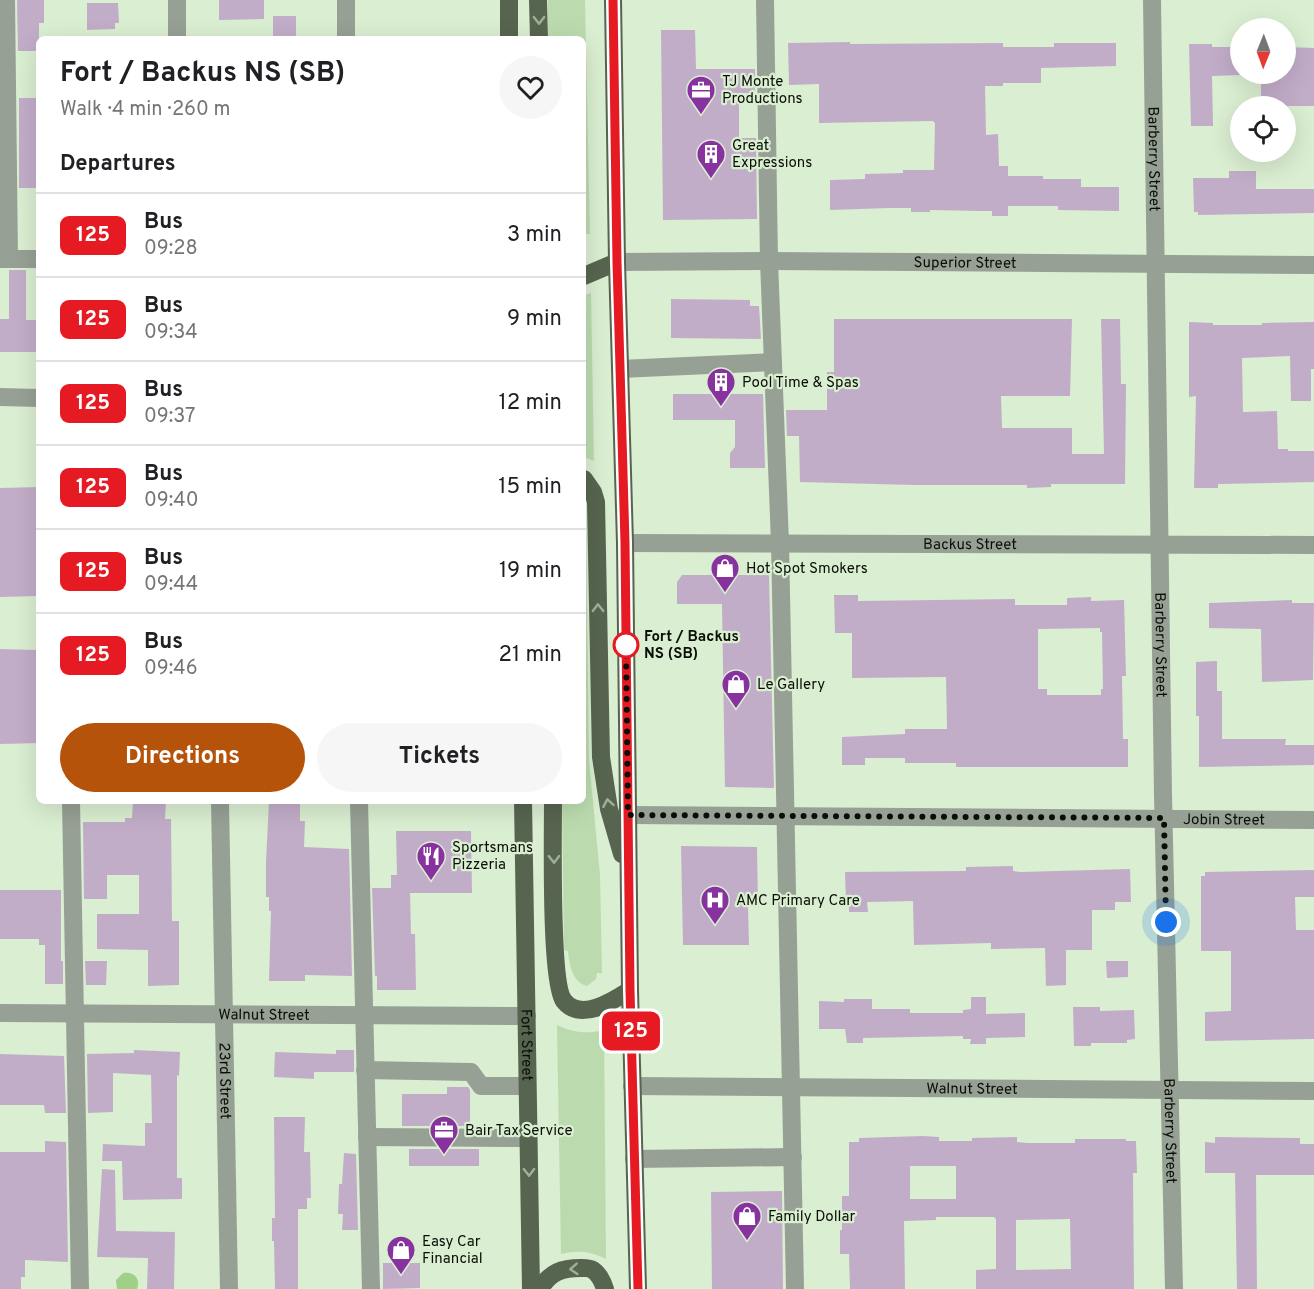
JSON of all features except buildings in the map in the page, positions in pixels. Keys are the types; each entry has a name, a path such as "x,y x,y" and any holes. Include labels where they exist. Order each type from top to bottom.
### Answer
{"main road":[{"path":"508,0 509,36"},
{"path":"538,0 539,36"},
{"path":"613,0 625,543 630,990 638,1289"},
{"path":"586,275 617,262"},
{"path":"586,483 593,492 596,502 601,757 609,809 629,879"},
{"name":"Fort Street","path":"523,804 531,1289"},
{"path":"553,804 555,937 559,993 564,1002 581,1009 609,1003 630,990"},
{"path":"540,1289 547,1278 561,1270 585,1268 592,1269 602,1280 605,1289"}],"street":[{"path":"6,0 4,259 36,259"},
{"path":"177,0 177,36"},
{"path":"346,0 346,36"},
{"path":"765,0 768,261 780,543 795,1289"},
{"name":"Barberry Street","path":"1152,0 1164,818 1174,1289"},
{"name":"Superior Street","path":"617,262 1314,265"},
{"path":"620,369 773,362"},
{"path":"0,398 36,398"},
{"name":"Backus Street","path":"625,543 1314,545"},
{"path":"71,804 80,1289"},
{"name":"23rd Street","path":"220,804 229,1289"},
{"path":"359,804 371,1289"},
{"name":"Jobin Street","path":"628,815 1314,820"},
{"name":"Walnut Street","path":"0,1013 527,1016"},
{"path":"365,1070 471,1072 481,1086 527,1086"},
{"name":"Walnut Street","path":"632,1086 1314,1091"},
{"path":"367,1137 528,1138"},
{"path":"634,1159 793,1157"}],"shaded area":[{"path":"548,0 585,0 586,36 548,36"},
{"path":"586,47 590,234 586,234"},
{"path":"591,293 594,461 586,458 586,294"},
{"path":"586,530 589,760 600,875 602,973 597,973 596,979 587,986 582,984 570,967 568,951 564,950 562,804 586,804"},
{"path":"557,1025 580,1032 604,1030 606,1259 584,1252 561,1254"},
{"path":"123,1273 136,1276 137,1289 117,1289 116,1280"}],"bus line":[{"name":"125","path":"613,0 625,543 630,990 638,1289"}],"place":[{"name":"TJ Monte Productions","path":"701,116"},
{"name":"Great Expressions","path":"711,180"},
{"name":"Pool Time & Spas","path":"721,408"},
{"name":"Hot Spot Smokers","path":"725,594"},
{"name":"Fort / Backus NS (SB)","path":"626,645"},
{"name":"Le Gallery","path":"736,710"},
{"name":"Sportsmans Pizzeria","path":"431,882"},
{"name":"AMC Primary Care","path":"715,926"},
{"name":"Bair Tax Service","path":"444,1156"},
{"name":"Family Dollar","path":"747,1242"},
{"name":"Easy Car Financial","path":"401,1276"}],"route":[{"path":"626,645 628,815 1164,818 1166,922"}]}
